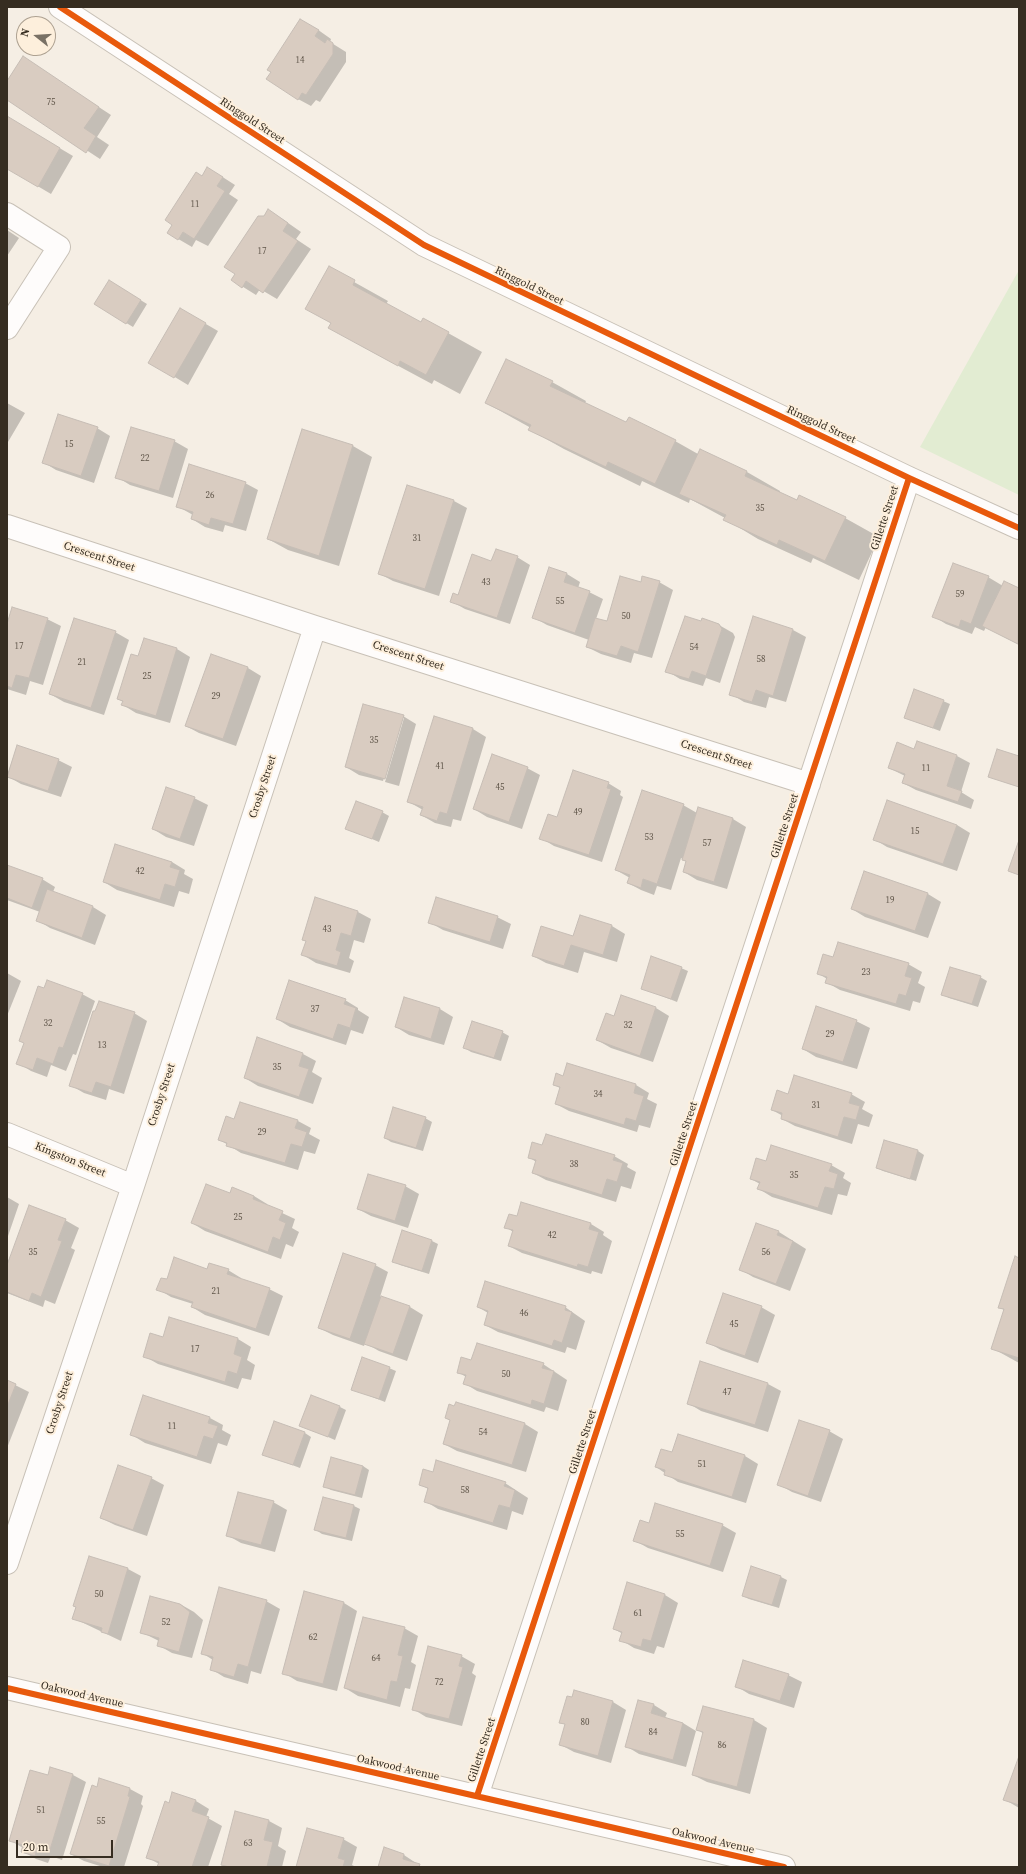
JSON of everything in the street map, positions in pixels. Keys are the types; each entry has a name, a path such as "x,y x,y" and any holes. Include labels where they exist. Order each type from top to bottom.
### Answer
{"street":[{"name":"Ringgold Street","path":"60,7 424,246 909,478 1019,528"},
{"path":"7,214 59,247 7,328"},
{"name":"Gillette Street","path":"477,1796 909,478"},
{"name":"Crescent Street","path":"7,526 315,627 809,784"},
{"name":"Crosby Street","path":"7,1563 133,1186 315,627"},
{"name":"Kingston Street","path":"7,1134 133,1186"},
{"name":"Oakwood Avenue","path":"7,1688 784,1867"}],"green space":[{"path":"1019,270 1019,495 920,447"}],"building":[{"path":"300,19 319,30 315,36 325,43 327,39 333,43 333,54 306,95 302,93 298,100 266,79 271,72 267,70"},
{"path":"23,56 99,107 84,128 96,136 86,153 7,100 7,81"},
{"path":"7,116 60,148 38,187 7,169"},
{"path":"207,167 223,177 217,186 225,191 194,239 183,232 178,240 167,233 172,225 165,220 196,172 202,176"},
{"path":"268,209 288,223 283,231 298,241 263,293 246,281 242,288 231,280 235,274 224,267 258,216 264,216"},
{"path":"329,266 355,280 353,285 421,322 423,318 449,332 426,375 400,361 398,366 328,328 331,323 305,309"},
{"path":"109,280 141,300 126,324 94,304"},
{"path":"180,308 206,323 174,378 148,363"},
{"path":"506,359 553,381 550,386 626,422 629,417 676,440 655,484 608,462 606,467 528,430 531,425 485,403"},
{"path":"58,414 98,427 81,476 42,463"},
{"path":"131,427 175,440 159,491 115,478"},
{"path":"302,429 353,445 319,556 267,539"},
{"path":"700,449 747,471 745,476 797,500 799,495 846,517 825,561 779,540 777,545 723,520 726,515 679,494"},
{"path":"189,464 246,482 233,524 211,518 209,525 191,519 193,512 176,507"},
{"path":"407,485 454,500 425,589 378,574"},
{"path":"496,549 518,556 497,618 450,602 453,593 458,595 472,554 491,561"},
{"path":"953,563 989,576 971,624 961,620 959,627 932,617"},
{"path":"549,567 567,573 564,582 590,591 575,633 532,618"},
{"path":"620,576 641,582 642,576 660,581 638,652 621,646 617,656 586,647 595,618 607,621"},
{"path":"1004,581 1019,588 1018,644 982,626"},
{"path":"12,607 48,618 29,678 16,675 12,688 7,686 7,624"},
{"path":"685,616 701,621 702,618 719,624 722,629 706,676 692,671 689,679 665,672"},
{"path":"753,616 793,629 773,696 756,690 752,702 729,695"},
{"path":"74,618 116,631 91,708 49,694"},
{"path":"144,638 177,648 156,716 121,705 123,701 117,699 131,654 138,656"},
{"path":"211,654 248,667 223,739 185,726"},
{"path":"914,689 944,700 933,728 904,718"},
{"path":"363,704 404,715 385,779 345,767"},
{"path":"434,716 473,728 447,814 440,812 437,821 420,815 423,807 407,802"},
{"path":"917,741 957,755 947,786 962,791 958,802 902,783 905,774 888,768 897,742 914,749"},
{"path":"17,745 59,759 48,791 7,777"},
{"path":"997,749 1019,756 1019,787 988,777"},
{"path":"492,754 528,767 509,822 473,809"},
{"path":"573,770 609,782 607,788 611,789 589,855 539,839 548,814 557,817"},
{"path":"166,787 195,797 180,839 152,829"},
{"path":"642,790 684,804 657,884 643,879 641,888 627,883 630,875 615,870"},
{"path":"887,800 957,825 943,864 873,840"},
{"path":"356,801 383,811 372,839 345,829"},
{"path":"698,807 733,818 714,882 683,872 686,861 682,860"},
{"path":"1019,840 1019,875 1008,871"},
{"path":"115,844 172,862 170,867 180,870 175,887 165,884 160,900 103,882"},
{"path":"7,865 43,878 32,908 7,898"},
{"path":"864,871 928,893 915,931 851,909"},
{"path":"47,889 93,906 82,938 36,921"},
{"path":"315,897 358,911 351,936 341,933 336,950 341,952 337,966 301,955 306,941 302,940"},
{"path":"436,897 498,916 490,942 428,923"},
{"path":"580,915 612,925 603,955 571,945 564,966 532,956 541,926 573,936"},
{"path":"838,942 909,963 905,976 912,978 906,996 899,994 896,1004 825,983 827,977 817,974 823,954 833,957"},
{"path":"651,956 682,967 671,999 641,989"},
{"path":"950,967 981,976 972,1004 941,995"},
{"path":"47,980 83,993 63,1048 59,1047 53,1064 37,1058 33,1070 16,1064 24,1043 19,1041 38,986 44,988"},
{"path":"289,980 346,999 344,1004 356,1008 350,1028 338,1024 333,1039 276,1019"},
{"path":"621,995 656,1007 640,1056 596,1040 606,1013 614,1016"},
{"path":"404,997 440,1008 431,1039 395,1027"},
{"path":"99,1001 135,1012 111,1087 96,1082 92,1093 69,1086 93,1011 95,1011"},
{"path":"816,1006 857,1020 843,1062 802,1049"},
{"path":"472,1021 503,1031 494,1058 463,1048"},
{"path":"257,1037 303,1053 299,1066 309,1069 299,1097 244,1078"},
{"path":"567,1063 636,1084 634,1093 644,1096 636,1121 626,1118 624,1125 555,1104 560,1087 553,1085 556,1073 563,1076"},
{"path":"794,1075 852,1093 849,1103 860,1106 856,1120 844,1117 838,1137 781,1119 782,1113 771,1110 777,1090 788,1094"},
{"path":"240,1102 298,1120 295,1128 307,1132 302,1147 291,1144 285,1163 226,1146 227,1143 218,1140 226,1116 234,1119"},
{"path":"393,1107 426,1117 416,1148 384,1138"},
{"path":"546,1134 615,1155 613,1160 623,1163 617,1182 607,1179 602,1195 532,1173 536,1160 528,1158 532,1142 542,1145"},
{"path":"884,1140 918,1150 910,1179 876,1168"},
{"path":"771,1145 832,1164 829,1171 838,1174 834,1189 825,1187 818,1208 757,1189 760,1182 750,1179 756,1158 766,1161"},
{"path":"368,1174 406,1185 395,1221 357,1209"},
{"path":"206,1184 230,1193 232,1187 254,1196 253,1199 283,1211 279,1220 286,1223 280,1240 273,1237 268,1252 191,1223"},
{"path":"521,1202 591,1223 589,1229 599,1232 588,1267 578,1264 577,1267 508,1246 513,1230 504,1228 509,1214 517,1216"},
{"path":"29,1205 66,1219 58,1240 62,1241 41,1297 32,1293 29,1301 7,1292 7,1265"},
{"path":"756,1223 779,1231 777,1235 793,1241 776,1284 739,1270"},
{"path":"402,1230 432,1240 422,1271 392,1262"},
{"path":"343,1253 376,1264 350,1339 318,1328"},
{"path":"1015,1256 1019,1258 1019,1358 991,1349 1004,1309 998,1308"},
{"path":"174,1257 207,1269 209,1263 229,1269 227,1274 270,1288 256,1329 191,1307 193,1302 156,1290 161,1278 167,1279"},
{"path":"485,1281 566,1306 565,1310 572,1312 562,1343 554,1340 552,1346 484,1325 488,1311 477,1307"},
{"path":"723,1293 762,1306 745,1356 706,1343"},
{"path":"381,1296 410,1306 393,1354 364,1344"},
{"path":"169,1317 238,1338 234,1354 242,1357 237,1374 228,1371 225,1382 143,1357 150,1333 163,1337"},
{"path":"477,1343 544,1363 542,1368 554,1371 544,1404 532,1400 531,1405 463,1384 466,1375 457,1373 461,1357 471,1360"},
{"path":"362,1357 390,1367 379,1399 351,1390"},
{"path":"700,1361 768,1383 755,1425 687,1404"},
{"path":"7,1380 16,1384 7,1407"},
{"path":"143,1395 210,1417 208,1423 218,1426 213,1439 204,1436 197,1457 130,1435"},
{"path":"311,1395 340,1406 328,1437 299,1426"},
{"path":"456,1402 525,1423 512,1465 443,1444 450,1420 445,1418 449,1404 454,1406"},
{"path":"799,1420 830,1430 808,1496 777,1485"},
{"path":"274,1421 305,1432 293,1465 262,1455"},
{"path":"678,1434 745,1455 732,1497 664,1475 665,1470 655,1467 661,1449 672,1452"},
{"path":"331,1457 363,1466 355,1495 323,1487"},
{"path":"436,1460 506,1482 504,1486 515,1490 510,1508 499,1505 493,1523 424,1502 428,1488 419,1485 423,1469 433,1472"},
{"path":"118,1465 152,1477 133,1530 100,1518"},
{"path":"238,1492 274,1501 261,1545 226,1536"},
{"path":"323,1497 354,1505 346,1538 314,1530"},
{"path":"655,1503 723,1524 710,1566 633,1541 640,1520 649,1523"},
{"path":"89,1556 128,1568 108,1634 101,1632 102,1628 72,1619 76,1607 73,1606"},
{"path":"751,1566 781,1576 772,1605 742,1596"},
{"path":"627,1582 665,1594 651,1641 643,1639 641,1647 619,1641 622,1632 613,1629"},
{"path":"219,1587 267,1600 248,1667 238,1664 234,1677 210,1670 213,1657 201,1654"},
{"path":"304,1591 344,1602 323,1684 282,1674"},
{"path":"150,1596 180,1604 190,1612 179,1652 157,1646 159,1638 140,1633"},
{"path":"363,1617 405,1627 398,1655 403,1656 397,1682 391,1681 387,1700 344,1688"},
{"path":"428,1646 462,1655 459,1666 463,1667 449,1719 412,1710"},
{"path":"743,1660 789,1674 780,1701 735,1687"},
{"path":"574,1690 613,1701 598,1756 559,1745 565,1724 559,1723 567,1696 572,1697"},
{"path":"638,1700 654,1704 651,1713 683,1723 673,1760 625,1747"},
{"path":"703,1706 754,1719 737,1787 692,1775 703,1732 696,1730"},
{"path":"1019,1756 1019,1805 1003,1800"},
{"path":"50,1767 73,1774 49,1853 37,1849 35,1856 21,1852 23,1845 9,1841 30,1770 48,1775"},
{"path":"99,1778 130,1788 128,1796 130,1797 109,1866 70,1854 92,1785 97,1787"},
{"path":"172,1792 196,1800 192,1811 209,1817 192,1867 157,1867 159,1862 146,1858 165,1801 169,1803"},
{"path":"235,1811 269,1820 264,1840 273,1842 267,1867 229,1867 221,1865"},
{"path":"307,1828 344,1838 338,1858 345,1860 343,1867 296,1867"},
{"path":"384,1847 404,1854 403,1859 420,1864 419,1867 378,1867"}],"cycle path":[{"path":"60,7 424,245 909,478 1019,528"},
{"path":"477,1796 909,478"},
{"path":"7,1688 784,1867"}]}
